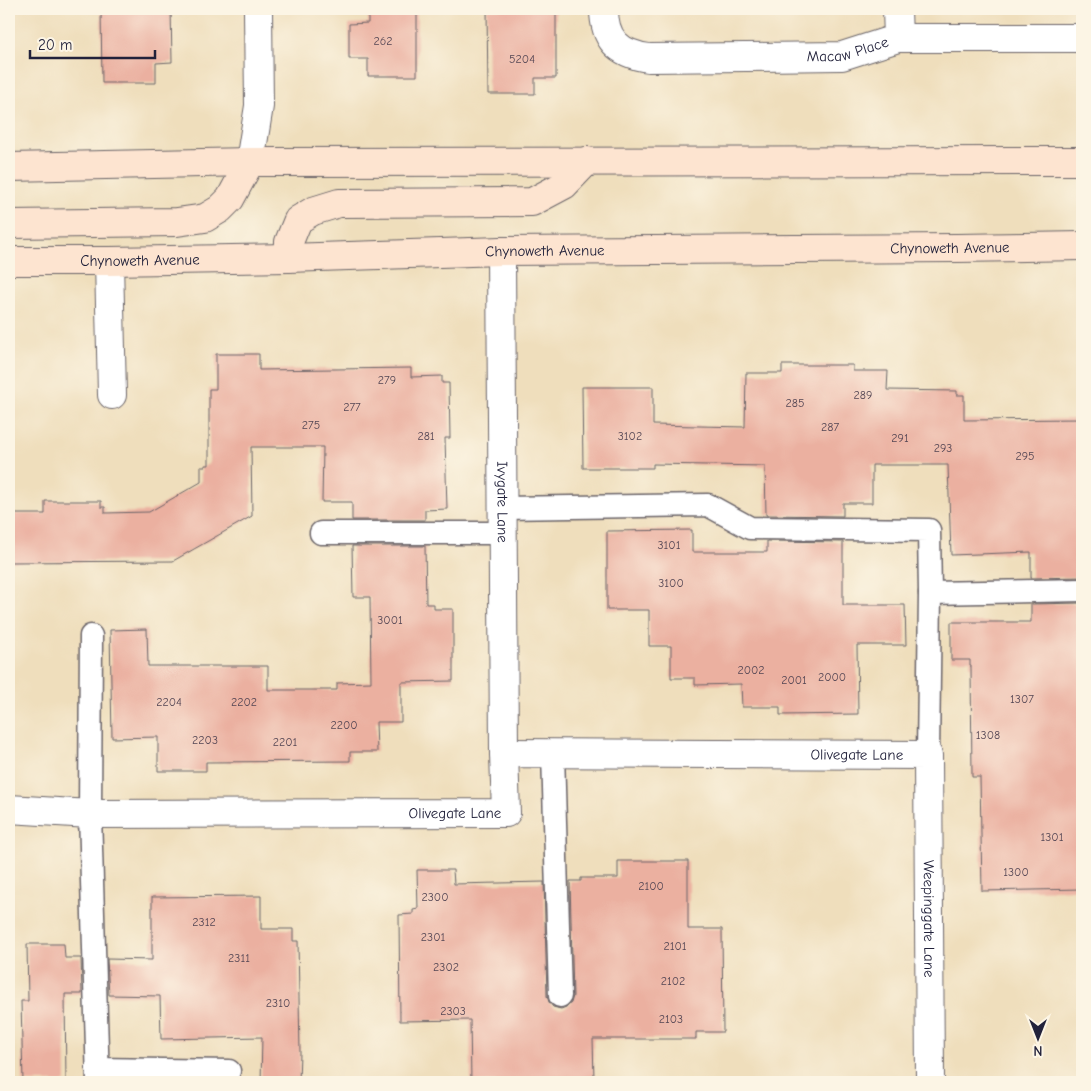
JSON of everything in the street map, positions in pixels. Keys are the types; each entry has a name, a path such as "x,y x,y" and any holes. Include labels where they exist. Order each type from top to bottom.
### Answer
{"street":[{"path":"9,224 177,222 205,218 220,209 230,199 250,162 258,106 258,9"},
{"name":"Macaw Place","path":"604,9 604,24 608,35 616,44 625,52 649,58 842,56 898,38 1082,38"},
{"path":"897,9 898,38"},
{"path":"9,166 250,162 1082,161"},
{"path":"288,258 289,242 298,220 313,211 339,203 532,202 564,185 587,162"},
{"name":"Chynoweth Avenue","path":"9,261 288,258 501,252 1077,248"},
{"name":"Ivygate Lane","path":"501,252 504,753"},
{"path":"108,261 112,396"},
{"name":"Olivegate Lane","path":"9,809 90,814 506,813 504,753 928,755"},
{"name":"Weepinggate Lane","path":"928,755 930,1082"}],"lane":[{"path":"321,533 708,505 750,528 929,530 928,755"},
{"path":"930,593 1082,590"},
{"path":"91,636 90,814 98,1076 229,1070"},
{"path":"554,753 560,996"}],"building":[{"path":"101,9 171,9 172,62 156,63 156,83 102,83"},
{"path":"368,9 417,9 417,76 368,76 368,59 349,59 349,24 368,23"},
{"path":"487,9 556,9 556,78 535,78 535,94 488,94"},
{"path":"216,354 259,354 259,370 411,368 411,377 442,376 442,383 449,383 450,438 445,438 447,509 425,510 425,520 352,520 352,502 322,502 323,447 251,447 252,516 173,561 9,562 9,514 45,514 45,501 101,501 101,507 105,507 105,513 149,512 201,482 201,467 209,465 209,389 216,389"},
{"path":"782,365 853,365 853,371 888,371 887,390 957,391 957,395 964,395 964,420 1082,419 1082,577 1031,578 1031,552 951,555 948,465 872,465 872,503 843,503 843,516 766,515 765,466 653,464 653,468 583,468 582,387 653,387 653,425 745,427 746,373 782,373"},
{"path":"692,530 692,552 767,552 767,541 843,542 843,605 905,605 906,645 857,645 858,714 780,715 780,707 742,707 741,684 695,685 695,678 671,678 671,646 649,646 649,610 607,610 607,531"},
{"path":"352,546 425,546 426,604 434,604 434,609 453,609 453,681 401,682 401,722 376,722 377,752 350,752 350,761 206,762 206,771 158,771 158,737 112,738 110,630 147,629 148,666 268,666 268,690 337,690 337,683 371,682 370,597 353,597"},
{"path":"1082,603 1082,889 982,891 980,777 972,777 971,666 970,660 951,660 951,622 1031,622 1031,604"},
{"path":"618,861 688,861 688,929 722,929 723,1032 696,1032 696,1039 593,1039 594,1080 471,1082 470,1020 400,1021 399,915 413,914 413,910 418,909 417,870 453,870 454,884 544,882 547,996 553,1007 561,1009 571,1003 573,996 570,881 581,881 581,878 618,878"},
{"path":"261,896 261,929 293,929 293,941 298,941 299,1082 261,1082 262,1037 161,1039 160,996 109,995 107,959 152,960 152,897"},
{"path":"27,944 64,944 65,958 81,958 82,994 65,994 66,1082 23,1082 21,1001 28,1001"}]}
